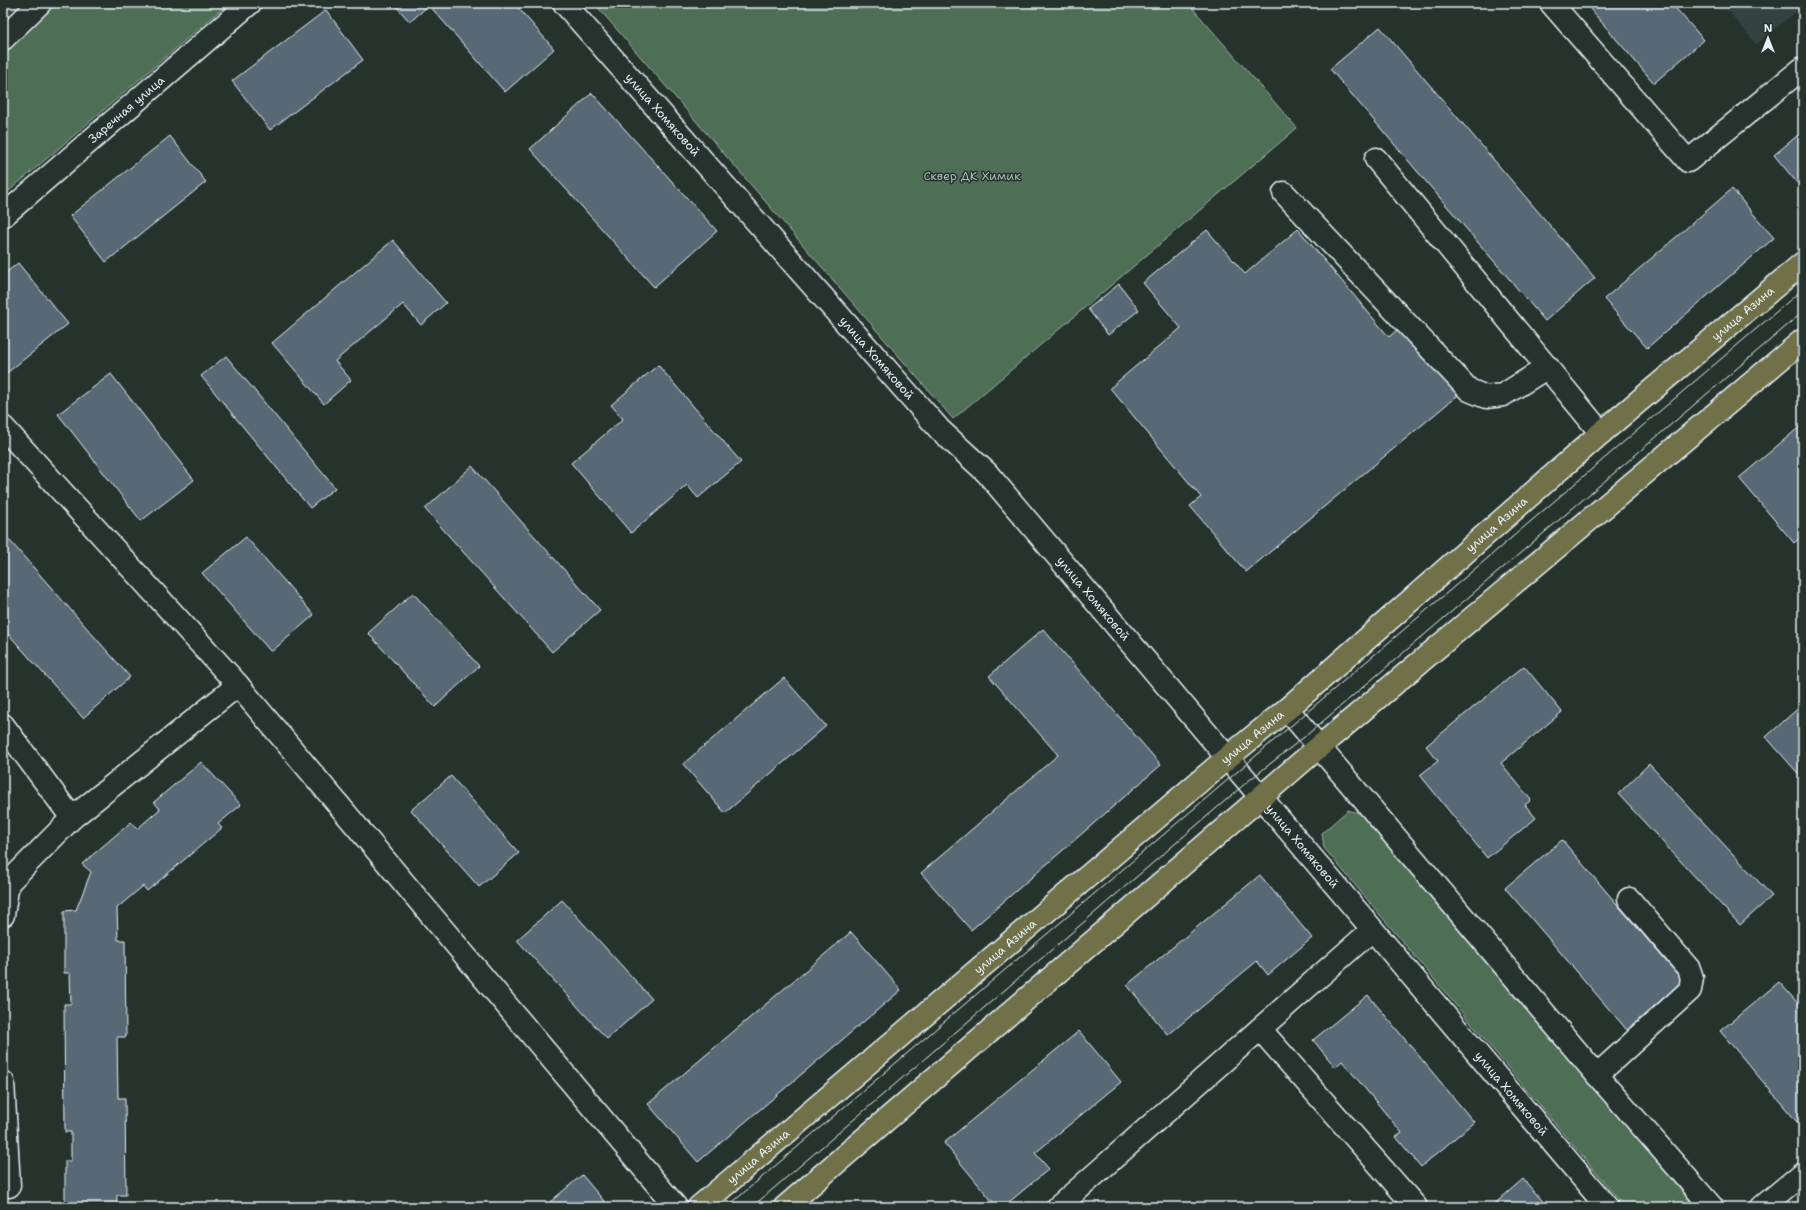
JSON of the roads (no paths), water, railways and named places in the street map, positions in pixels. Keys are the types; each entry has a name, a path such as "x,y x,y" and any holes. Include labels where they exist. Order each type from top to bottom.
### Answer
{"main road":[{"name":"улица Азина","path":"699,1207 1227,758 1287,709 1601,433 1803,263"},
{"path":"785,1207 1319,747 1803,340"}],"street":[{"path":"3,40 40,3"},
{"name":"Заречная улица","path":"3,216 250,3"},
{"name":"улица Хомяковой","path":"564,3 940,430 987,473 1607,1207"},
{"path":"1551,3 1688,161 1803,68"},
{"path":"1376,159 1601,433"},
{"path":"1284,193 1469,390 1486,397 1502,395 1548,367"},
{"path":"3,427 238,685 676,1207"},
{"path":"3,915 8,883 72,818 238,685"},
{"path":"1287,709 1597,1075 1712,1207"},
{"path":"3,726 72,818"},
{"path":"1597,1075 1690,990 1692,978 1689,968 1629,899"},
{"path":"1058,1207 1372,930"},
{"path":"1260,1029 1416,1207"},
{"path":"3,1082 9,1186"},
{"path":"1762,1207 1803,1173"}],"tram line":[{"path":"727,1207 1803,289"},
{"path":"752,1207 1247,782 1308,734 1803,312"}],"park label":[{"name":"Сквер ДК Химик","path":"972,176"}]}
